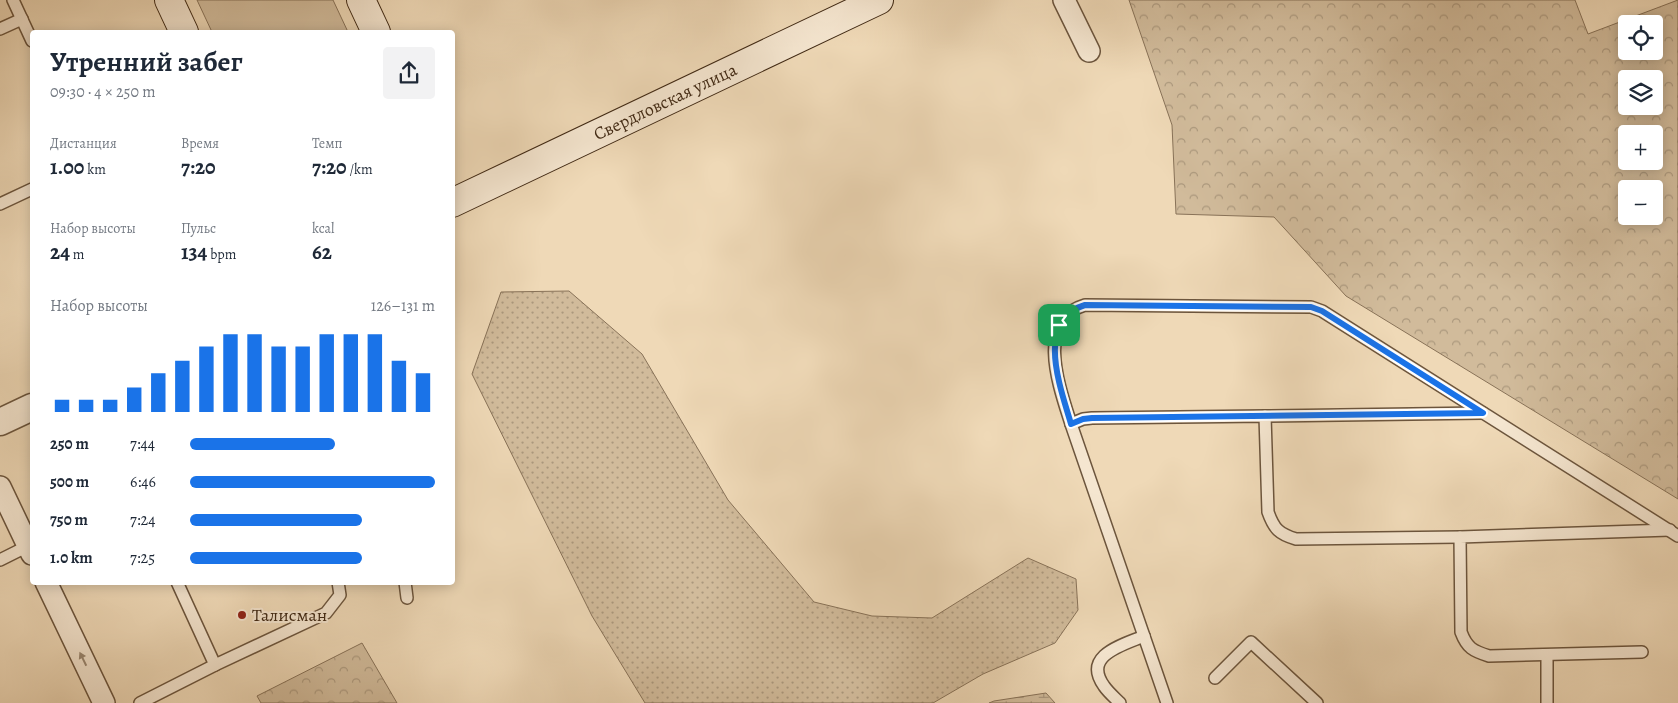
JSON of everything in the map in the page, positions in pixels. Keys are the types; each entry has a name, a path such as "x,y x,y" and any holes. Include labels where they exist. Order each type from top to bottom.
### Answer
{"main road":[{"path":"169,0 183,30"},
{"path":"361,0 375,30"},
{"name":"Свердловская улица","path":"455,200 863,3"}],"street":[{"path":"1064,0 1089,51"},
{"path":"0,422 30,407"},
{"path":"0,487 30,550"},
{"path":"47,585 104,703"}],"lane":[{"path":"13,0 30,37"},
{"path":"0,29 22,19"},
{"path":"0,204 30,190"},
{"path":"1167,703 1060,387 1054,342 1059,325 1075,308 1085,305 1311,307 1322,311 1674,533"},
{"path":"1454,413 1463,400"},
{"path":"1071,424 1083,419 1092,418 1483,413"},
{"path":"1266,416 1268,512 1272,524 1283,535 1296,539 1460,537 1641,531 1674,533"},
{"path":"1641,531 1649,517"},
{"path":"1460,537 1461,632 1464,642 1475,652 1489,656 1642,652"},
{"path":"0,560 30,550"},
{"path":"177,585 215,665"},
{"path":"140,703 215,665 326,613 340,595 338,585"},
{"path":"405,585 407,598"},
{"path":"1120,703 1104,686 1099,675 1099,664 1104,655 1111,650 1144,636"},
{"path":"1215,678 1252,642 1317,703"},
{"path":"1547,655 1547,703"}],"green space":[{"path":"197,0 333,0 347,30 211,30"},
{"path":"1129,0 1575,0 1588,34 1618,23 1618,60 1663,60 1663,15 1638,15 1678,0 1678,499 1346,296 1274,217 1176,214 1172,125"},
{"path":"569,291 642,354 728,500 814,602 872,616 932,618 1028,558 1076,579 1078,610 1055,643 983,674 933,703 645,703 592,616 472,374 501,292"},
{"path":"362,643 397,703 261,703 257,696"},
{"path":"1046,693 1055,703 989,703 994,701"}],"place":[{"name":"Талисман","path":"242,615"}],"route":[{"path":"1085,305 1311,307 1322,311 1483,413 1092,418 1083,419 1071,424 1060,387 1055,358 1054,342 1059,325 1075,308 1085,305"}]}
